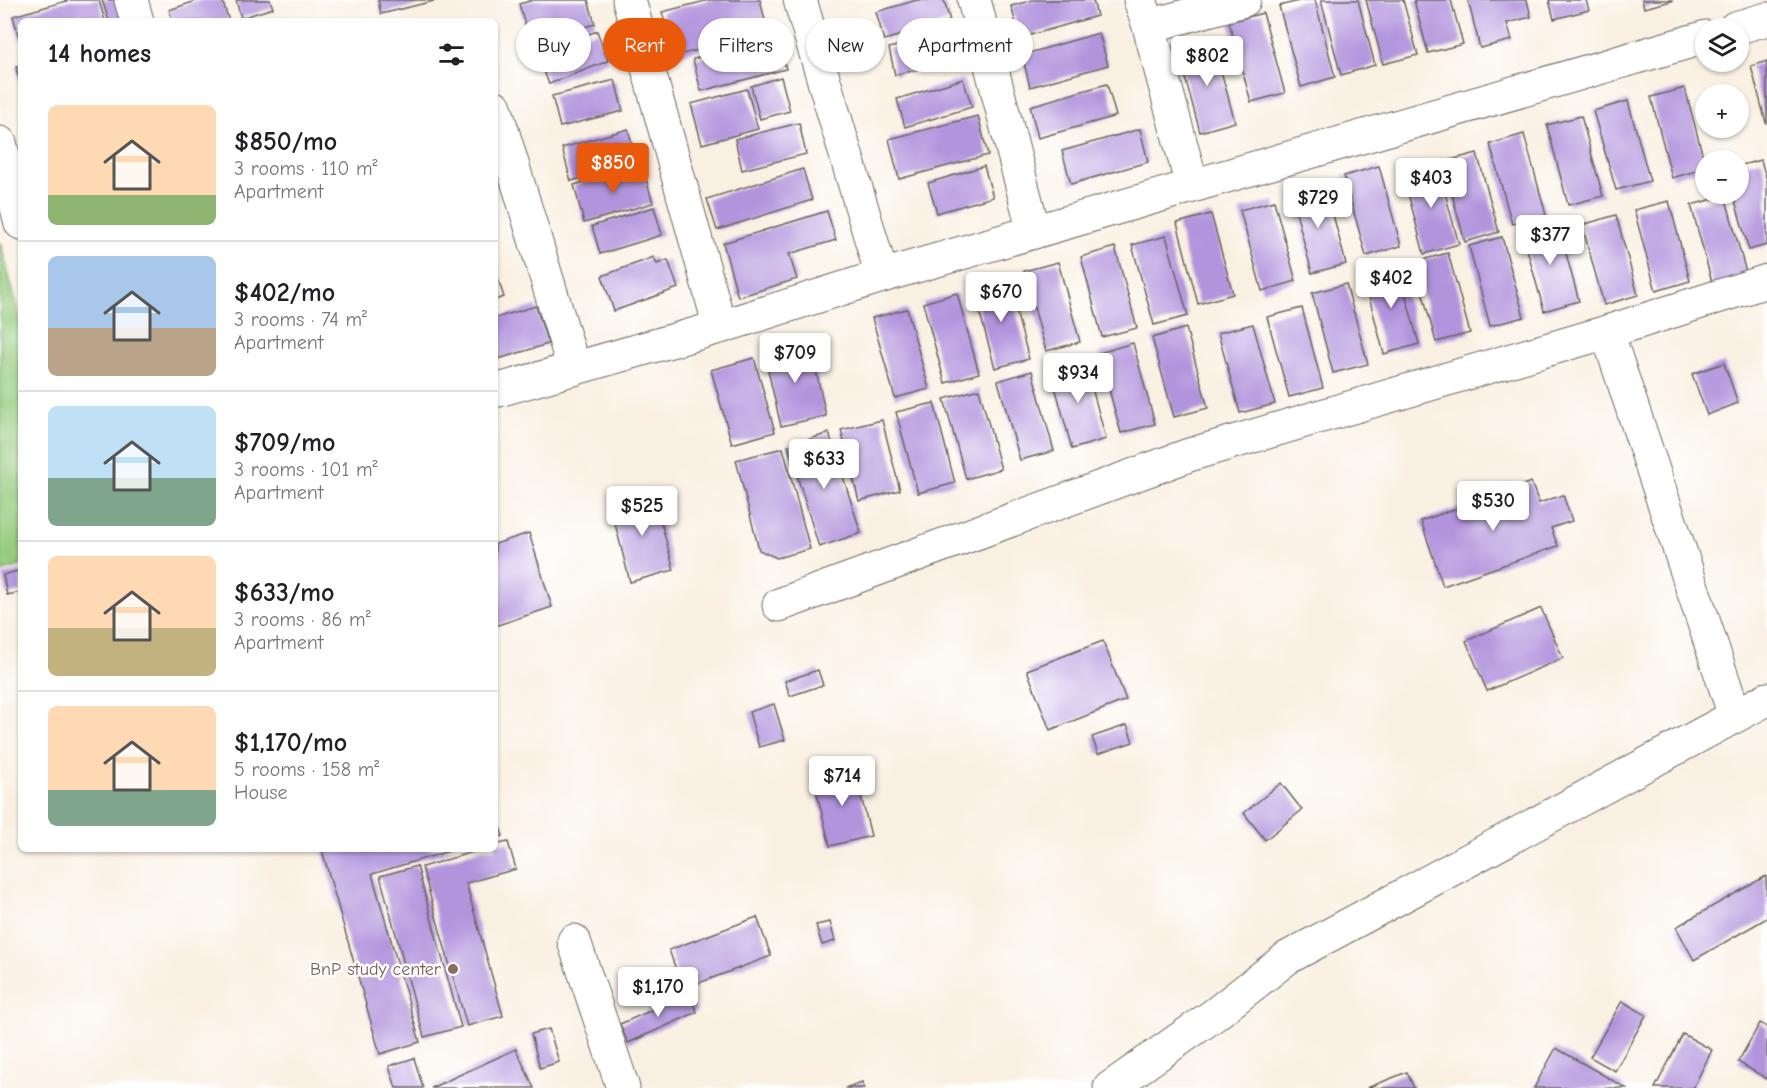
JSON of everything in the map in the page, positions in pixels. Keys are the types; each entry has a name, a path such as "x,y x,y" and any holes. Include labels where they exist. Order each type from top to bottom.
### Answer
{"street":[{"path":"131,0 136,18"},
{"path":"628,0 720,327"},
{"path":"800,0 882,276"},
{"path":"974,0 1034,232"},
{"path":"1192,186 1144,13 1244,0"},
{"path":"1749,24 1767,19"},
{"path":"498,390 720,327 882,276 1695,40"},
{"path":"498,117 574,369"},
{"path":"0,143 18,212"},
{"path":"779,605 1189,455 1607,332 1767,281"},
{"path":"1607,332 1735,716"},
{"path":"1110,1088 1214,1015 1287,958 1767,699"},
{"path":"574,941 623,1088"}],"green space":[{"path":"0,242 18,311 18,567 0,572"}],"building":[{"path":"70,0 99,0 104,18 18,18 18,35 13,16"},
{"path":"102,0 123,0 129,18 108,18"},
{"path":"199,0 222,0 228,18 172,18 169,10"},
{"path":"236,0 270,0 273,8 241,18"},
{"path":"378,0 434,0 434,1 381,14"},
{"path":"533,0 588,0 595,24 591,25 591,18 523,18 519,4"},
{"path":"709,0 760,0 764,18 698,18 698,50 686,53 686,18 664,18 662,12"},
{"path":"917,0 944,0 949,18 897,18 897,36 885,40 885,18 878,18 876,12"},
{"path":"1033,0 1093,0 1097,16 1033,34 1033,18 1014,18 1011,6"},
{"path":"1303,0 1315,0 1335,77 1301,87 1279,6"},
{"path":"1321,0 1358,0 1375,65 1341,75"},
{"path":"1366,0 1403,0 1418,55 1383,64"},
{"path":"1414,0 1451,0 1463,44 1428,53"},
{"path":"1468,0 1527,0 1531,17 1507,23 1512,40 1480,48"},
{"path":"1549,0 1586,0 1589,10 1554,19"},
{"path":"1642,0 1672,0 1672,1 1644,8"},
{"path":"1263,13 1285,93 1251,102 1229,22"},
{"path":"597,31 603,47 603,63 591,68 591,33"},
{"path":"1099,33 1108,65 1030,87 1026,72 1033,72 1033,52"},
{"path":"1213,42 1235,122 1200,132 1178,52"},
{"path":"897,46 897,72 907,72 895,75 889,48"},
{"path":"698,58 698,72 774,72 701,91 693,59"},
{"path":"1767,61 1767,123 1766,123 1751,66"},
{"path":"544,72 580,72 549,84"},
{"path":"781,77 790,111 760,119 751,86"},
{"path":"963,79 972,107 905,127 897,99"},
{"path":"615,80 623,111 560,127 552,96"},
{"path":"1107,84 1116,116 1038,138 1030,106"},
{"path":"1685,88 1695,126 1695,138 1698,138 1701,150 1695,150 1695,171 1672,178 1651,97"},
{"path":"747,89 758,129 702,144 691,104"},
{"path":"1628,101 1650,181 1616,190 1593,111"},
{"path":"978,116 988,155 899,179 889,139"},
{"path":"1581,116 1603,196 1568,205 1547,125"},
{"path":"799,123 806,154 742,170 735,139"},
{"path":"628,129 637,163 571,181 562,148"},
{"path":"1140,129 1148,162 1071,184 1062,151"},
{"path":"1524,134 1546,215 1512,224 1490,144"},
{"path":"1477,153 1499,232 1465,242 1443,162"},
{"path":"1761,160 1767,181 1767,245 1749,250 1736,204 1749,204 1749,163"},
{"path":"1437,164 1459,244 1424,254 1403,174"},
{"path":"642,165 653,203 584,223 574,185"},
{"path":"984,166 993,197 937,213 928,183"},
{"path":"1379,166 1401,246 1366,256 1344,176"},
{"path":"803,169 812,200 717,230 707,199"},
{"path":"1325,184 1346,264 1312,273 1291,193"},
{"path":"1274,201 1296,281 1262,291 1240,210"},
{"path":"1669,201 1690,281 1656,291 1634,210"},
{"path":"1727,204 1747,276 1713,286 1691,205"},
{"path":"654,207 662,235 600,254 592,226"},
{"path":"827,211 836,240 789,254 797,279 738,297 723,243"},
{"path":"1211,214 1233,294 1198,304 1177,223"},
{"path":"1616,215 1638,295 1604,305 1582,225"},
{"path":"1557,221 1579,301 1544,311 1522,231"},
{"path":"1166,236 1188,316 1154,325 1132,245"},
{"path":"1502,237 1524,317 1490,326 1469,246"},
{"path":"1115,247 1137,328 1102,337 1081,257"},
{"path":"1448,253 1470,333 1436,342 1414,262"},
{"path":"654,257 657,264 668,260 678,288 614,311 602,276"},
{"path":"1058,262 1080,342 1046,351 1024,271"},
{"path":"1397,264 1419,344 1384,354 1363,274"},
{"path":"1007,278 1029,359 995,368 973,288"},
{"path":"498,279 504,297 498,299"},
{"path":"1346,284 1368,364 1333,373 1312,293"},
{"path":"957,293 979,373 945,383 923,303"},
{"path":"536,306 548,344 498,359 498,317"},
{"path":"1302,308 1323,388 1289,397 1267,317"},
{"path":"907,309 929,389 895,398 872,318"},
{"path":"1253,324 1275,404 1240,413 1218,333"},
{"path":"1186,328 1208,408 1174,417 1152,338"},
{"path":"810,343 826,416 781,426 764,353"},
{"path":"1133,343 1155,424 1121,433 1099,353"},
{"path":"754,358 775,432 732,444 711,370"},
{"path":"1084,359 1106,439 1072,449 1050,368"},
{"path":"1724,363 1738,403 1707,415 1692,374"},
{"path":"1032,371 1054,451 1020,460 998,381"},
{"path":"979,389 1001,469 966,479 944,399"},
{"path":"934,403 955,483 918,493 896,412"},
{"path":"882,420 900,490 859,501 841,430"},
{"path":"829,433 861,533 819,547 788,446"},
{"path":"783,448 810,549 777,558 759,550 736,460"},
{"path":"1531,482 1539,503 1563,495 1572,521 1551,528 1558,546 1443,586 1421,521"},
{"path":"653,493 674,570 630,582 610,504"},
{"path":"529,533 552,607 498,625 498,543"},
{"path":"18,571 18,593 7,595 3,575"},
{"path":"1541,608 1563,658 1487,691 1466,641"},
{"path":"1103,641 1126,700 1050,730 1027,670"},
{"path":"818,670 823,685 790,696 785,681"},
{"path":"774,704 785,740 759,747 749,712"},
{"path":"1127,725 1133,742 1098,754 1092,737"},
{"path":"854,768 871,836 830,846 813,778"},
{"path":"1281,783 1302,810 1265,840 1244,813"},
{"path":"498,821 503,836 498,838"},
{"path":"508,842 516,869 466,883 503,1016 467,1026 422,867 473,852 498,852 498,844"},
{"path":"323,852 446,852 372,874 420,1042 380,1054"},
{"path":"417,866 461,1027 424,1037 380,876"},
{"path":"1766,876 1767,918 1694,960 1676,927"},
{"path":"757,917 771,956 683,989 669,950"},
{"path":"830,922 835,941 822,945 816,925"},
{"path":"689,994 697,1012 628,1043 620,1024"},
{"path":"1622,1001 1646,1015 1615,1071 1590,1057"},
{"path":"1760,1023 1767,1027 1767,1079 1738,1062"},
{"path":"549,1029 559,1062 540,1068 531,1034"},
{"path":"1683,1034 1712,1050 1693,1088 1655,1088"},
{"path":"1556,1048 1626,1088 1534,1088"},
{"path":"516,1049 534,1088 431,1088"},
{"path":"414,1058 423,1088 396,1088 389,1066"},
{"path":"1407,1072 1414,1088 1367,1088"},
{"path":"862,1082 864,1088 845,1088"}],"place":[{"name":"BnP study center","path":"453,969"}]}
